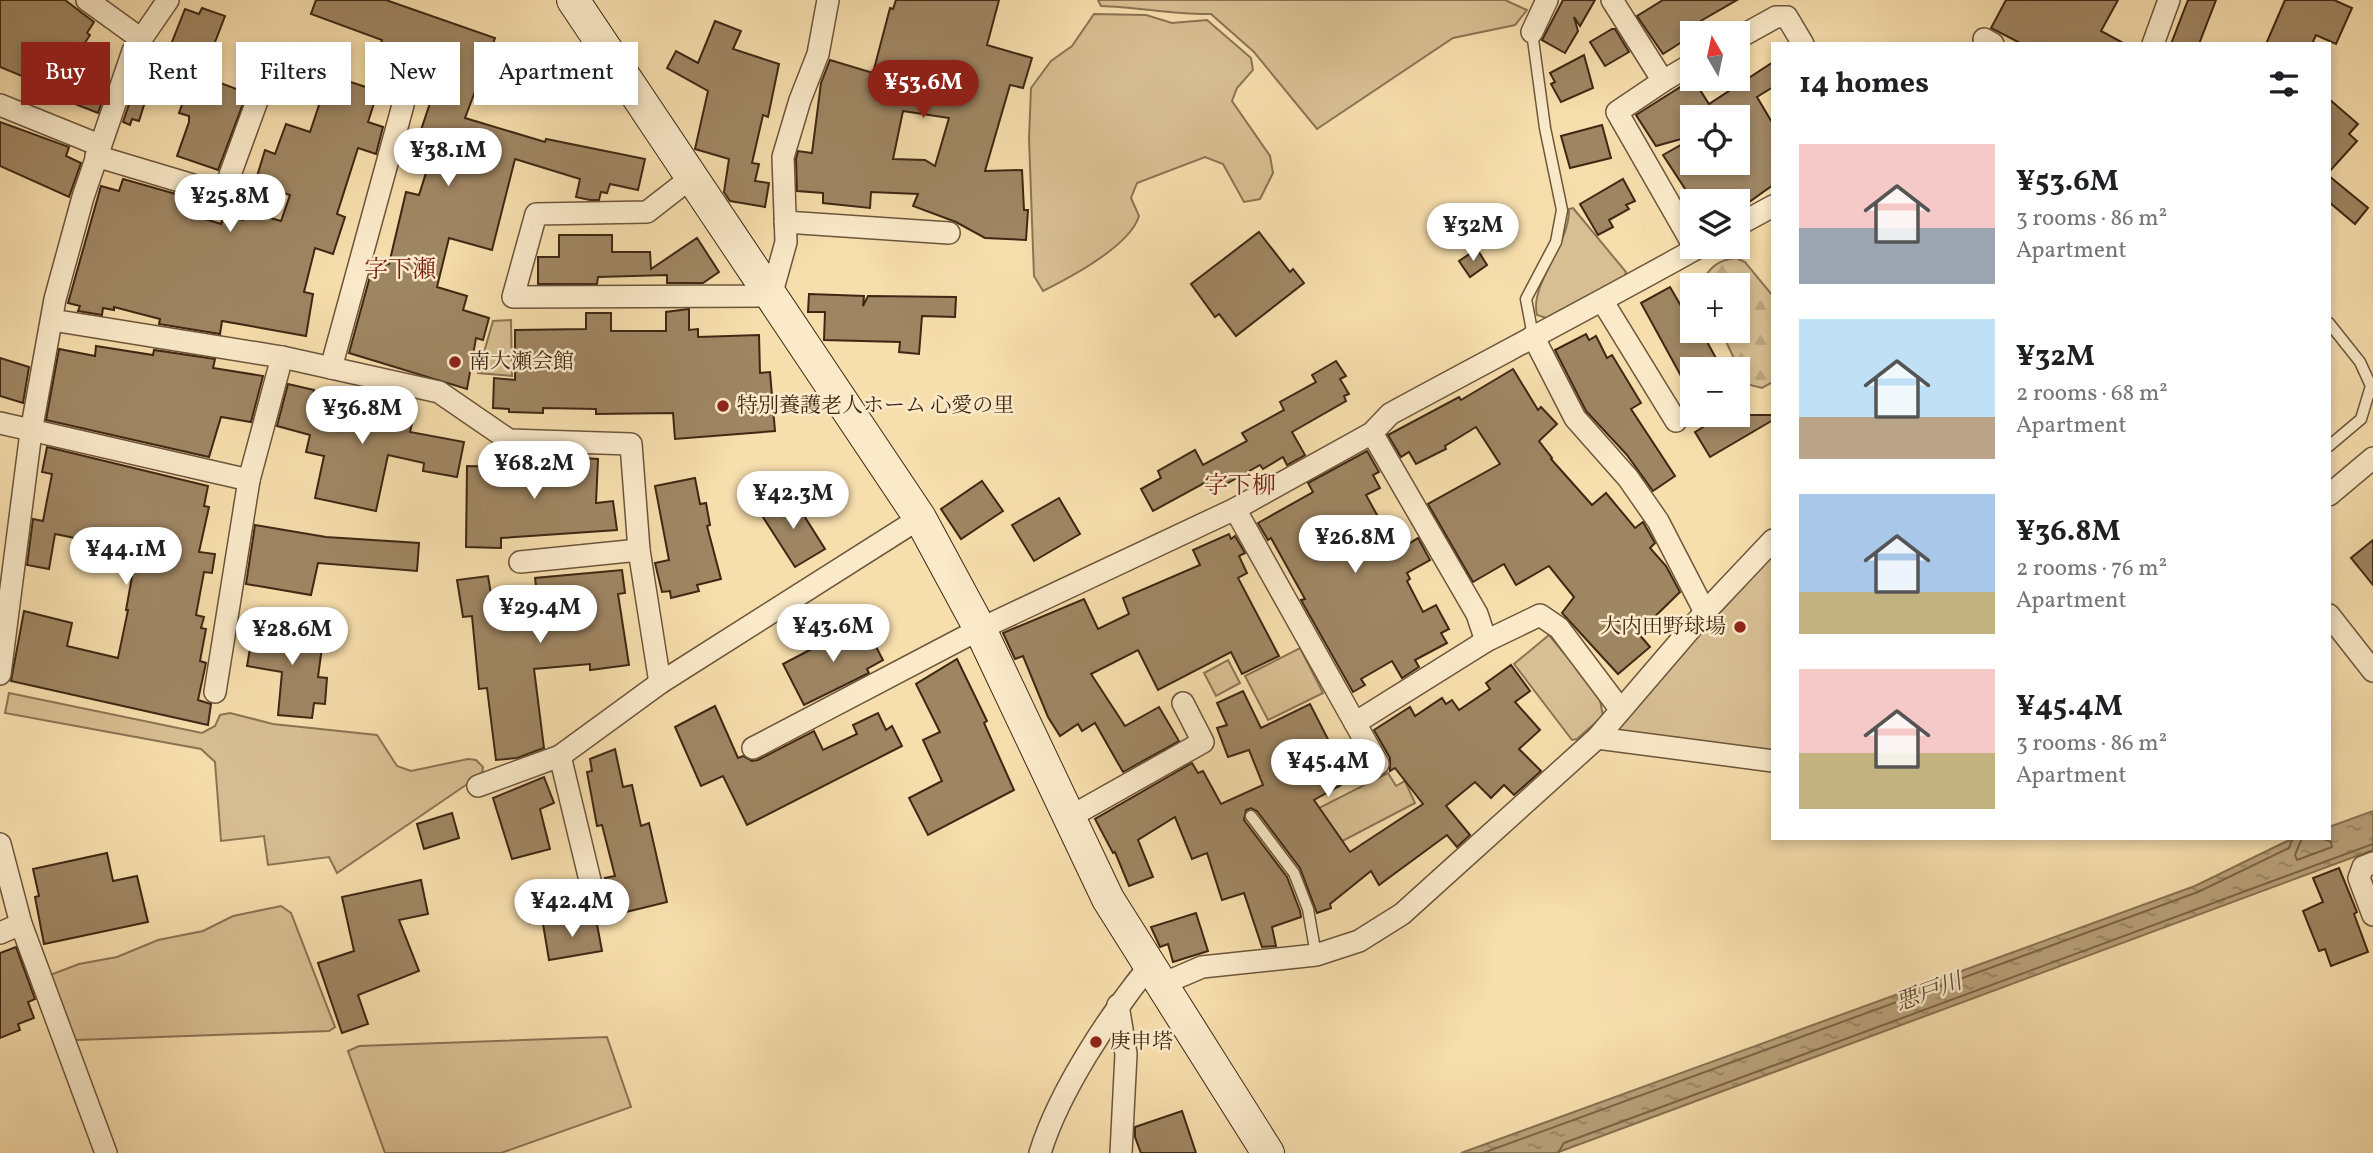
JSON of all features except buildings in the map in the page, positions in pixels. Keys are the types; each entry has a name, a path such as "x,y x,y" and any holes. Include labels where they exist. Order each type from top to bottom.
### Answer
{"street":[{"path":"87,0 141,39"},
{"path":"0,674 5,602 31,432 59,286 98,151 133,51 168,0"},
{"path":"573,0 920,518 980,629 1108,899 1268,1153"},
{"path":"771,296 786,242 783,157 800,100 818,54 828,0"},
{"path":"1532,32 1547,0"},
{"path":"1612,0 1663,80"},
{"path":"2154,42 2169,0"},
{"path":"1750,31 1776,17 1787,17 1802,42"},
{"path":"1680,71 1617,112 1680,220"},
{"path":"0,105 98,151 223,194 256,105"},
{"path":"331,368 403,105"},
{"path":"692,177 647,212 536,214 513,297 771,296"},
{"path":"1750,218 1771,207"},
{"path":"785,222 949,233"},
{"path":"753,748 980,629 1235,509 1372,433 1390,414 1533,336 1604,302 1680,255"},
{"path":"1604,302 1676,421"},
{"path":"52,320 282,357 439,392 509,440 631,444 639,550 660,683"},
{"path":"1533,336 1575,418 1628,478 1658,521 1705,612"},
{"path":"215,692 249,480 282,357"},
{"path":"0,423 249,480"},
{"path":"1372,433 1477,614 1486,641"},
{"path":"2331,493 2373,460"},
{"path":"1235,509 1378,764"},
{"path":"478,786 561,756 660,683 920,518"},
{"path":"1040,1153 1049,1125 1118,1005 1155,975 1202,967 1316,955 1359,942 1402,914 1597,738 1705,612 1771,542"},
{"path":"520,562 639,550"},
{"path":"1355,723 1486,641 1539,615 1559,628 1620,709"},
{"path":"2331,618 2373,671"},
{"path":"1068,818 1203,742 1183,704"},
{"path":"1597,738 1771,761"},
{"path":"561,756 596,905"},
{"path":"0,844 21,924 106,1153"},
{"path":"2373,863 2363,867 2359,878 2373,915"},
{"path":"0,933 21,924"},
{"path":"1118,1005 1126,1054 1121,1153"}],"lane":[{"path":"1532,32 1545,128 1562,210 1556,242 1526,299 1533,336"},
{"path":"2331,326 2360,362 2371,386 2371,395 2361,419 2331,444"},
{"path":"1251,816 1294,873 1308,909 1316,955"}],"green space":[{"path":"1098,0 1505,0 1527,10 1515,25 1453,38 1317,129 1254,52 1211,14 1101,6"},
{"path":"1094,14 1146,15 1172,23 1207,20 1251,58 1253,70 1237,88 1232,101 1270,156 1273,173 1260,199 1244,202 1223,164 1205,157 1137,183 1131,198 1139,216 1124,238 1098,260 1043,291 1034,276 1029,138 1031,88 1051,61 1072,46"},
{"path":"1573,208 1626,272 1624,279 1552,320 1537,315 1536,303 1568,222 1569,209"},
{"path":"1732,259 1745,262 1771,294 1771,383 1762,388 1750,385 1750,357 1733,357 1727,343 1750,343 1750,273 1708,273 1714,266"},
{"path":"511,320 512,376 478,373 493,321"},
{"name":"大内田野球場","path":"1771,557 1771,750 1612,734 1640,699"},
{"path":"1549,635 1599,695 1603,716 1577,739 1572,740 1514,664"},
{"path":"1300,648 1323,693 1268,720 1245,676"},
{"path":"1228,660 1240,683 1216,696 1204,673"},
{"path":"9,693 202,733 215,726 220,715 230,713 273,724 377,735 397,766 411,771 468,759 476,760 483,767 482,774 337,873 329,857 268,865 264,836 221,841 215,762 201,749 5,713"},
{"path":"1388,773 1396,786 1405,781 1415,803 1333,846 1309,813"},
{"path":"281,906 291,913 335,1027 329,1031 77,1040 72,1036 50,975 79,964 117,957 158,940 203,931 233,916"},
{"path":"607,1037 631,1107 501,1153 385,1153 348,1051 359,1046"}],"water":[{"name":"悪戸川","path":"2373,811 2373,850 1556,1153 1461,1153 2195,886 2290,840 2331,840 2331,826"}],"place":[{"name":"南大瀬会館","path":"455,362"},
{"name":"特別養護老人ホーム 心愛の里","path":"723,406"},
{"name":"大内田野球場","path":"1740,627"},
{"name":"庚申塔","path":"1096,1042"}],"district":[{"name":"字下瀬","path":"400,271"},
{"name":"字下柳","path":"1240,487"}]}
